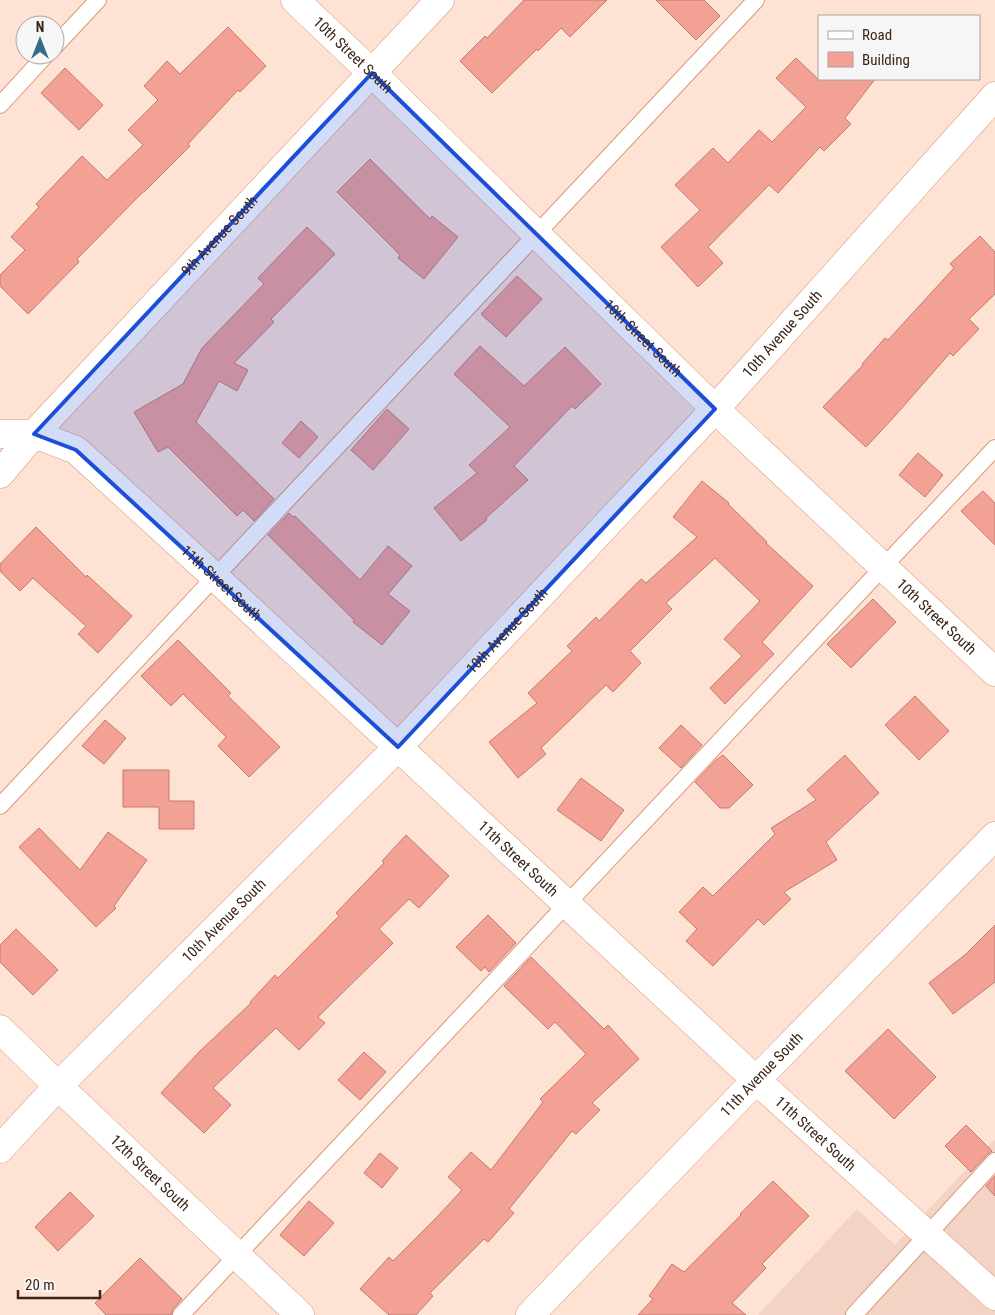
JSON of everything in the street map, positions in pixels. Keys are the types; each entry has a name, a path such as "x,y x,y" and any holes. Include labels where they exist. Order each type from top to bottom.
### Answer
{"street":[{"name":"10th Street South","path":"295,0 715,409 995,672"},
{"name":"9th Avenue South","path":"0,474 34,434 440,0"},
{"name":"10th Avenue South","path":"0,1149 58,1086 398,747 715,409 995,96"},
{"path":"0,434 34,434"},
{"name":"11th Street South","path":"34,434 76,450 756,1080 995,1296"},
{"name":"11th Avenue South","path":"530,1315 756,1080 995,836"},
{"name":"12th Street South","path":"0,1029 300,1315"}],"lane":[{"path":"65,35 98,0"},
{"path":"0,806 756,0"},
{"path":"0,105 37,65"},
{"path":"181,1315 995,448"},
{"path":"854,1315 995,1161"}],"highlighted area":[{"path":"372,73 715,409 398,747 76,450 34,434"}],"shaded area":[{"path":"995,1139 995,1315 758,1315 857,1209 895,1245"}],"building":[{"path":"524,0 607,0 570,37 561,28 492,93 460,61 485,36 487,38"},
{"path":"656,0 704,0 720,16 696,40"},
{"path":"228,27 266,66 240,92 238,90 188,144 190,146 77,259 79,262 28,314 0,286 0,275 25,250 11,237 39,207 36,204 82,156 107,180 143,145 128,130 158,100 144,86 167,61 180,74"},
{"path":"796,58 818,80 874,80 845,118 851,124 824,151 820,147 778,193 769,185 708,247 723,263 698,287 661,247 700,210 675,185 713,148 728,163 759,130 772,142 806,107 776,78"},
{"path":"65,68 103,105 79,130 41,93"},
{"path":"370,159 430,219 432,216 458,237 424,279 398,258 400,255 337,192"},
{"path":"307,227 335,254 271,319 274,322 234,363 248,370 237,391 219,381 196,422 274,499 254,521 243,510 237,516 168,447 158,452 134,412 183,384 202,348 264,284 258,278"},
{"path":"980,236 995,252 995,294 969,319 979,329 953,356 950,353 866,447 823,407 863,365 885,338 888,340 954,268 950,264"},
{"path":"517,276 542,299 506,337 481,314"},
{"path":"480,346 524,386 565,347 601,384 575,409 572,406 514,466 528,480 486,518 487,520 461,541 434,508 477,473 469,465 510,427 454,374"},
{"path":"387,409 409,429 373,470 351,450"},
{"path":"301,421 318,437 299,458 282,443"},
{"path":"918,453 943,475 925,497 899,475"},
{"path":"702,481 729,503 766,543 813,586 762,642 774,654 725,704 710,688 742,656 724,639 760,601 715,558 666,603 672,609 630,651 641,663 613,692 606,685 541,748 546,754 518,778 489,742 537,703 528,693 572,651 567,646 596,617 599,621 641,579 646,583 697,537 673,517"},
{"path":"983,491 995,503 995,545 961,511"},
{"path":"289,513 293,517 295,516 360,580 388,546 412,566 388,594 410,611 382,645 353,622 354,620 268,535"},
{"path":"36,527 86,577 87,575 132,616 98,653 78,634 86,626 33,578 20,591 0,571 0,564"},
{"path":"873,599 896,622 851,668 827,644"},
{"path":"178,640 231,693 228,696 280,747 249,777 218,746 226,737 183,694 171,706 141,676"},
{"path":"915,696 949,731 919,760 885,725"},
{"path":"105,720 126,738 104,764 82,746"},
{"path":"681,725 702,745 681,768 659,748"},
{"path":"723,755 753,785 729,808 720,808 695,782"},
{"path":"845,755 879,793 826,842 837,860 784,892 791,899 764,925 758,919 713,966 686,941 697,929 679,912 703,887 713,896 775,834 771,828 816,800 807,790"},
{"path":"123,770 169,770 169,801 194,801 194,829 159,829 159,807 123,807"},
{"path":"581,778 624,810 601,841 557,810"},
{"path":"39,828 80,870 108,832 147,860 114,906 116,908 96,927 19,847"},
{"path":"406,835 449,876 419,908 409,899 379,929 393,943 318,1017 325,1023 299,1050 276,1028 213,1088 231,1105 204,1133 161,1093 199,1052 251,1003 275,975 278,978 339,916 336,913 384,863 382,861"},
{"path":"488,915 516,943 489,972 485,967 481,971 456,947"},
{"path":"995,925 995,982 953,1014 929,983 966,954"},
{"path":"16,929 58,970 33,995 0,962 0,945"},
{"path":"531,957 604,1029 608,1025 639,1059 592,1103 600,1110 576,1134 572,1131 509,1209 514,1213 488,1242 484,1239 430,1293 433,1296 416,1315 389,1315 360,1289 389,1257 393,1261 462,1190 448,1177 471,1152 491,1170 543,1102 540,1099 586,1054 555,1022 548,1029 504,986"},
{"path":"888,1029 936,1077 894,1119 845,1071"},
{"path":"364,1052 386,1072 360,1100 338,1080"},
{"path":"966,1125 992,1151 971,1172 945,1146"},
{"path":"380,1153 398,1168 382,1188 364,1173"},
{"path":"995,1176 995,1196 986,1186"},
{"path":"773,1181 809,1216 762,1264 766,1268 732,1303 746,1315 638,1315 653,1299 649,1296 672,1264 684,1272"},
{"path":"70,1192 94,1216 58,1251 35,1227"},
{"path":"309,1201 334,1223 304,1256 280,1235"},
{"path":"140,1258 182,1299 173,1309 171,1315 106,1315 95,1303"}]}
